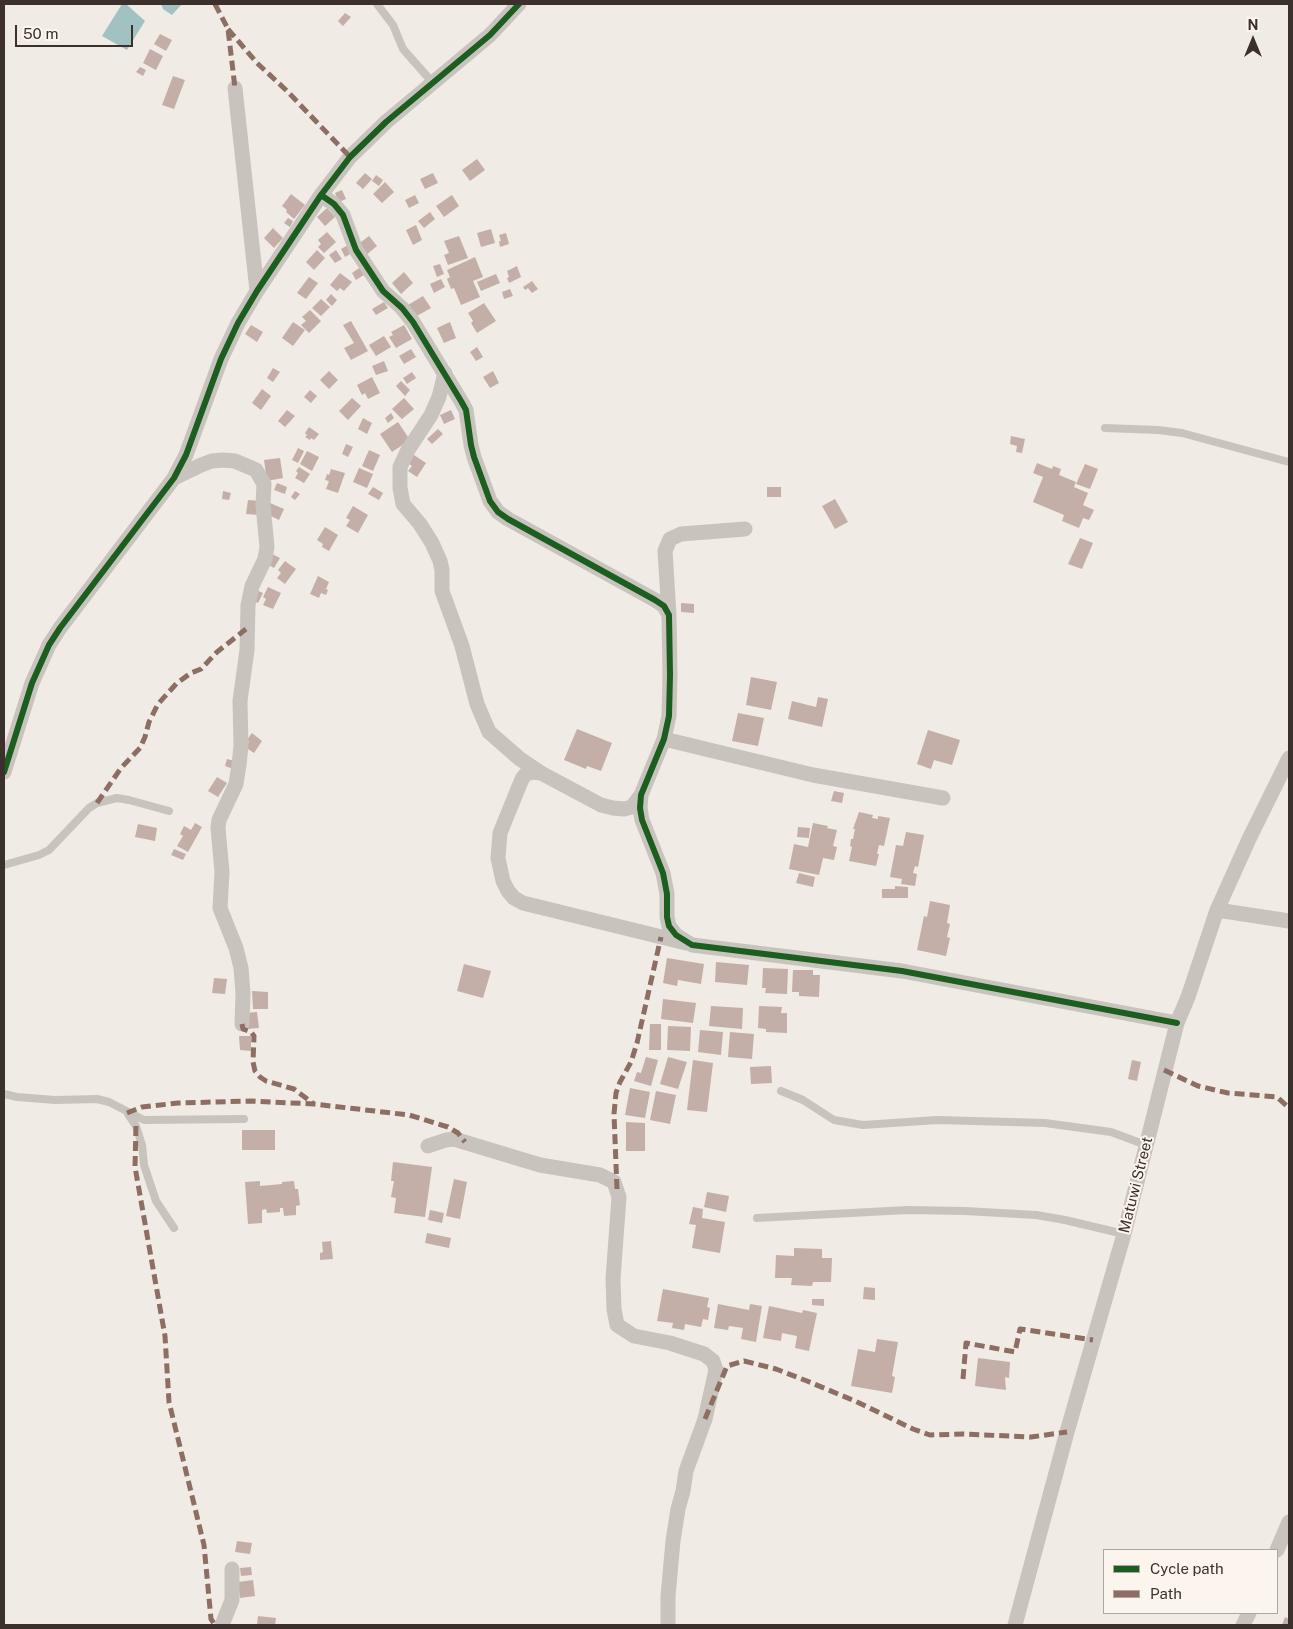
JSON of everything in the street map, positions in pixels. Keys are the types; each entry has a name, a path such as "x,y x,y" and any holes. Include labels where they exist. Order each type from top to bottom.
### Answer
{"street":[{"path":"4,772 32,683 49,645 174,478 186,455 221,359 238,323 321,195 350,157 386,122 490,35 519,4"},
{"path":"235,88 257,291"},
{"path":"321,195 334,204 343,215 356,250 383,292 402,308 413,322 466,410 474,457 490,501 498,512 655,600 664,606 669,616"},
{"path":"445,373 439,397 431,415 408,450 400,467 400,488 403,504 428,536 440,561 443,596 462,646 477,704 489,732 541,774 601,805 624,809 632,806 641,795 664,739 669,716 669,616 666,551 670,539 681,534 744,529"},
{"path":"174,478 201,465 223,460 235,461 256,470 264,484 263,505 267,547 265,559 252,586 248,605 247,650 240,701 241,746 239,765 236,784 222,813 218,828 222,872 220,908 236,948 241,968 243,993 242,1024"},
{"path":"664,739 813,775 943,798"},
{"name":"Matuwi Street","path":"1014,1625 1124,1234 1177,1023 1188,997 1216,910 1248,838 1289,758"},
{"path":"541,774 533,772 526,774 522,779 500,832 498,858 500,870 508,891 514,898 523,903 692,945 902,971 1177,1023"},
{"path":"641,795 640,808 642,820 650,836 666,882 669,926 676,935 692,945"},
{"path":"1216,910 1289,921"},
{"path":"428,1146 454,1139 540,1165 600,1175 614,1182 619,1197 613,1279 614,1309 617,1325 634,1336 670,1343 704,1354 713,1361 716,1370 705,1419 686,1471 678,1509 668,1596 668,1625"},
{"path":"1277,1549 1289,1522"},
{"path":"222,1625 232,1600 232,1569"}],"lane":[{"path":"377,4 393,26 403,49 433,83"},
{"path":"1105,428 1182,433 1289,462"},
{"path":"4,865 39,855 49,850 97,803 117,798 168,811"},
{"path":"781,1091 803,1100 834,1120 863,1125 938,1120 1045,1123 1111,1132 1146,1145"},
{"path":"4,1094 16,1097 55,1100 97,1099 109,1102 127,1113 144,1120 152,1121 244,1119"},
{"path":"127,1113 136,1126 142,1145 144,1165 156,1201 174,1228"},
{"path":"757,1218 907,1210 965,1211 1036,1215 1124,1234"}],"water":[{"path":"122,4 126,4 145,21 127,50 102,36"},
{"path":"161,4 182,4 172,15 163,9"}],"building":[{"path":"345,13 351,17 343,26 338,21"},
{"path":"160,34 172,40 166,51 154,44"},
{"path":"150,49 163,56 156,70 143,63"},
{"path":"140,67 146,70 143,76 136,72"},
{"path":"173,76 185,80 174,109 162,105"},
{"path":"477,159 485,170 470,181 462,170"},
{"path":"365,173 372,179 363,189 356,183"},
{"path":"433,173 438,183 425,189 420,179"},
{"path":"376,175 383,180 379,186 372,181"},
{"path":"385,182 394,192 382,203 373,194"},
{"path":"342,190 346,199 339,202 335,193"},
{"path":"291,194 305,205 294,219 282,206"},
{"path":"415,195 419,203 409,208 405,200"},
{"path":"452,195 459,206 444,217 436,206"},
{"path":"327,208 335,217 325,226 317,217"},
{"path":"430,212 435,219 424,228 418,221"},
{"path":"288,218 293,221 290,227 284,223"},
{"path":"416,225 422,240 413,245 406,230"},
{"path":"273,228 283,238 274,248 264,238"},
{"path":"491,229 495,243 481,247 477,233"},
{"path":"327,232 336,242 324,253 318,247 321,244 318,240"},
{"path":"506,233 509,244 500,247 499,235"},
{"path":"369,236 377,246 365,256 357,245"},
{"path":"459,236 468,258 448,265 444,255 449,253 444,241"},
{"path":"348,245 352,253 345,257 341,249"},
{"path":"317,250 325,258 314,270 306,262"},
{"path":"336,250 342,259 335,263 329,255"},
{"path":"475,257 483,277 473,281 480,297 461,305 454,288 451,289 447,279 450,277 447,270"},
{"path":"440,264 444,274 437,277 433,266"},
{"path":"362,266 367,273 356,280 352,273"},
{"path":"517,266 521,277 509,283 507,271"},
{"path":"404,272 413,283 401,294 392,283"},
{"path":"340,273 352,282 344,291 340,288 337,291 330,285"},
{"path":"496,274 500,283 481,291 477,282"},
{"path":"309,277 318,283 306,299 297,293"},
{"path":"441,279 445,287 434,293 430,284"},
{"path":"532,281 538,289 532,293 528,288 525,290 523,287"},
{"path":"510,289 513,296 504,299 502,292"},
{"path":"331,294 337,300 332,306 326,300"},
{"path":"423,296 431,308 415,317 408,305"},
{"path":"321,299 330,307 321,316 312,308"},
{"path":"384,302 388,308 376,315 372,309"},
{"path":"484,303 496,321 477,333 468,313"},
{"path":"310,310 321,321 309,333 301,325 306,321 302,317"},
{"path":"351,321 368,351 351,360 344,348 354,343 343,325"},
{"path":"293,322 305,330 293,346 282,338"},
{"path":"450,322 456,338 444,343 437,328"},
{"path":"251,325 263,332 257,342 245,334"},
{"path":"404,325 412,339 396,348 389,337 393,335 391,332"},
{"path":"384,336 391,347 376,356 369,345"},
{"path":"477,347 483,357 476,361 470,352"},
{"path":"411,349 416,357 404,364 399,356"},
{"path":"384,361 388,371 376,375 372,366"},
{"path":"273,368 280,372 273,382 267,378"},
{"path":"329,371 338,380 329,389 320,380"},
{"path":"493,371 499,383 490,388 483,377"},
{"path":"412,372 416,378 407,384 403,378"},
{"path":"372,377 380,393 368,399 365,393 362,395 357,385"},
{"path":"401,381 410,390 405,396 396,386"},
{"path":"262,389 271,396 261,410 252,403"},
{"path":"310,390 317,396 311,403 304,397"},
{"path":"352,398 361,406 348,420 339,411"},
{"path":"404,398 414,409 402,419 392,409"},
{"path":"287,410 295,416 285,427 278,421"},
{"path":"451,410 455,419 444,424 440,415"},
{"path":"391,413 394,418 388,423 385,418"},
{"path":"363,418 372,423 367,434 358,429"},
{"path":"398,422 410,440 392,452 380,434"},
{"path":"309,427 319,434 314,440 305,437"},
{"path":"438,429 443,434 432,444 427,439"},
{"path":"1011,436 1025,439 1022,453 1016,452 1017,446 1010,444"},
{"path":"346,444 353,447 348,457 342,454"},
{"path":"298,448 304,451 298,463 292,460"},
{"path":"369,450 380,455 373,471 362,466"},
{"path":"307,451 319,457 312,471 300,464"},
{"path":"414,455 426,463 417,477 408,471 412,466 408,463"},
{"path":"280,458 283,478 267,481 264,460"},
{"path":"1037,463 1052,469 1053,466 1061,469 1059,475 1076,482 1074,487 1088,493 1083,505 1094,510 1089,520 1083,518 1079,528 1062,521 1064,515 1033,502 1043,477 1033,473"},
{"path":"1085,464 1098,469 1090,489 1076,484"},
{"path":"299,467 310,474 304,483 295,478"},
{"path":"359,468 373,474 367,488 353,482"},
{"path":"331,469 345,473 338,493 326,489 329,481 325,480"},
{"path":"277,483 287,487 285,494 274,490"},
{"path":"373,487 383,493 379,500 368,494"},
{"path":"767,487 781,487 781,497 767,497"},
{"path":"223,491 231,493 229,500 222,499"},
{"path":"295,491 300,494 295,500 291,497"},
{"path":"835,499 848,522 835,529 822,506"},
{"path":"248,500 260,501 259,515 246,514"},
{"path":"270,503 284,509 279,520 265,513"},
{"path":"353,506 368,515 358,533 346,526 350,520 346,518"},
{"path":"325,527 338,535 329,551 322,547 323,544 317,540"},
{"path":"1080,538 1093,543 1082,569 1068,564"},
{"path":"272,554 280,558 274,568 267,564"},
{"path":"285,561 296,569 285,584 277,578 281,573 278,570"},
{"path":"318,576 329,582 326,595 321,593 319,598 310,594"},
{"path":"268,587 281,593 273,609 263,605 266,599 263,597"},
{"path":"256,590 263,593 258,603 252,600"},
{"path":"681,603 694,604 694,613 681,612"},
{"path":"751,677 777,682 771,710 746,705"},
{"path":"818,697 828,699 822,727 788,719 792,701 816,707"},
{"path":"738,713 764,718 758,746 732,741"},
{"path":"577,729 612,743 601,771 587,766 586,769 564,760"},
{"path":"928,730 960,740 952,765 934,760 931,769 917,764"},
{"path":"252,733 262,741 254,753 245,747"},
{"path":"227,759 235,761 233,769 225,766"},
{"path":"217,777 227,783 218,797 208,791"},
{"path":"834,791 844,793 842,803 831,801"},
{"path":"859,812 873,815 872,818 878,819 878,816 890,818 884,846 879,845 876,866 849,861 852,847 850,846 851,839 853,839 855,829 853,829"},
{"path":"195,823 202,827 188,852 177,846 183,836 180,834 184,826 191,830"},
{"path":"813,823 837,830 833,846 837,847 834,860 823,858 819,875 789,869 794,844 808,847"},
{"path":"138,824 157,828 155,841 135,837"},
{"path":"798,827 810,828 809,838 797,837"},
{"path":"906,832 924,835 918,867 915,866 913,873 917,874 915,886 901,884 902,879 890,877 896,845 903,846"},
{"path":"174,849 186,854 183,860 171,855"},
{"path":"799,873 815,877 813,887 796,883"},
{"path":"895,886 908,887 908,898 882,898 882,889 895,889"},
{"path":"930,901 950,905 947,923 950,924 947,937 950,938 946,956 917,950 924,916 927,917"},
{"path":"667,958 704,964 701,984 678,980 677,986 663,983"},
{"path":"716,962 749,965 747,985 715,982"},
{"path":"464,964 491,971 483,998 457,991"},
{"path":"763,968 788,969 787,994 765,993 766,988 762,988"},
{"path":"793,970 813,970 813,975 820,975 819,997 799,996 799,992 792,992"},
{"path":"214,978 227,979 225,994 212,993"},
{"path":"252,991 268,992 268,1009 253,1009"},
{"path":"663,999 696,1003 693,1023 661,1019"},
{"path":"711,1006 743,1008 742,1029 709,1026"},
{"path":"759,1006 782,1007 781,1013 787,1013 787,1033 766,1032 766,1029 758,1028"},
{"path":"257,1012 259,1028 247,1029 246,1013"},
{"path":"650,1024 661,1024 661,1050 649,1050"},
{"path":"668,1026 691,1027 690,1051 667,1050"},
{"path":"700,1030 723,1032 721,1055 698,1052"},
{"path":"730,1032 754,1034 752,1059 728,1057"},
{"path":"239,1036 251,1036 251,1051 240,1050"},
{"path":"646,1057 658,1060 651,1086 634,1081 637,1072 641,1073"},
{"path":"668,1057 687,1062 678,1089 660,1084"},
{"path":"693,1060 713,1063 707,1112 687,1110"},
{"path":"1132,1060 1141,1062 1137,1081 1128,1079"},
{"path":"771,1066 772,1083 751,1084 750,1067"},
{"path":"630,1088 650,1092 645,1118 625,1115"},
{"path":"656,1091 676,1095 670,1124 650,1120"},
{"path":"626,1122 645,1123 645,1151 626,1151"},
{"path":"242,1130 275,1130 275,1150 242,1150"},
{"path":"393,1162 432,1167 425,1217 394,1213 396,1198 391,1197 394,1181 391,1181"},
{"path":"454,1179 467,1182 460,1219 446,1216"},
{"path":"260,1181 260,1186 294,1181 295,1189 298,1189 300,1205 296,1206 296,1215 284,1216 283,1208 280,1208 280,1212 267,1213 266,1209 262,1210 262,1223 248,1224 245,1182"},
{"path":"707,1192 729,1196 726,1212 704,1207"},
{"path":"693,1207 703,1209 702,1218 725,1222 720,1253 692,1248 696,1225 689,1224"},
{"path":"430,1210 444,1213 442,1223 428,1220"},
{"path":"427,1233 451,1238 449,1248 425,1243"},
{"path":"331,1241 333,1259 320,1260 320,1253 323,1252 322,1242"},
{"path":"794,1248 822,1249 822,1258 832,1258 831,1282 813,1282 812,1286 791,1285 792,1278 775,1278 776,1255 794,1256"},
{"path":"864,1287 875,1288 875,1300 863,1299"},
{"path":"663,1289 709,1298 707,1307 710,1308 708,1320 703,1319 701,1327 685,1324 684,1330 672,1328 673,1323 657,1321"},
{"path":"812,1299 824,1299 824,1306 812,1305"},
{"path":"718,1304 749,1310 750,1304 762,1306 756,1342 741,1339 743,1328 729,1326 728,1330 714,1328"},
{"path":"769,1306 802,1313 803,1310 817,1313 809,1351 795,1348 797,1336 782,1333 781,1341 763,1338"},
{"path":"877,1339 898,1342 892,1376 895,1377 892,1393 851,1386 858,1349 875,1352"},
{"path":"978,1358 1010,1362 1009,1378 1005,1377 1006,1390 975,1386"},
{"path":"237,1541 252,1543 250,1554 235,1552"},
{"path":"251,1567 252,1575 241,1576 240,1568"},
{"path":"253,1580 255,1596 240,1598 238,1582"},
{"path":"258,1616 276,1618 275,1625 257,1625"},
{"path":"1285,1617 1289,1619 1289,1625 1282,1625"}],"marked path":[{"path":"215,4 228,29 235,88"},
{"path":"228,29 257,63 287,91 350,157"},
{"path":"97,803 121,768 140,748 149,722 158,704 177,683 191,673 201,669 217,652 246,629"},
{"path":"617,1189 614,1114 616,1093 631,1062 637,1043 661,937"},
{"path":"242,1024 243,1029 251,1032 254,1036 253,1062 255,1071 260,1077 266,1081 294,1089 314,1104"},
{"path":"1164,1070 1198,1086 1228,1093 1277,1097 1289,1108"},
{"path":"127,1113 142,1107 178,1103 251,1101 314,1104 409,1115 448,1127 458,1133 465,1142"},
{"path":"136,1126 135,1167 165,1336 169,1402 204,1545 211,1619 215,1625"},
{"path":"963,1379 966,1343 1015,1352 1020,1329 1093,1340"},
{"path":"705,1419 727,1366 744,1361 776,1369 807,1381 930,1435 963,1434 1031,1437 1067,1432"}],"cycle path":[{"path":"4,772 32,683 49,645 174,478 186,455 221,359 238,323 321,195 350,157 386,122 490,35 519,4"},
{"path":"321,195 334,204 343,215 356,250 383,291 402,308 413,322 461,401 466,410 474,457 490,501 498,512 655,600 664,606 669,615 669,716 664,739 641,795 640,808 642,820 663,873 667,894 667,917 669,926 676,935 692,945 902,971 1177,1023"}]}
